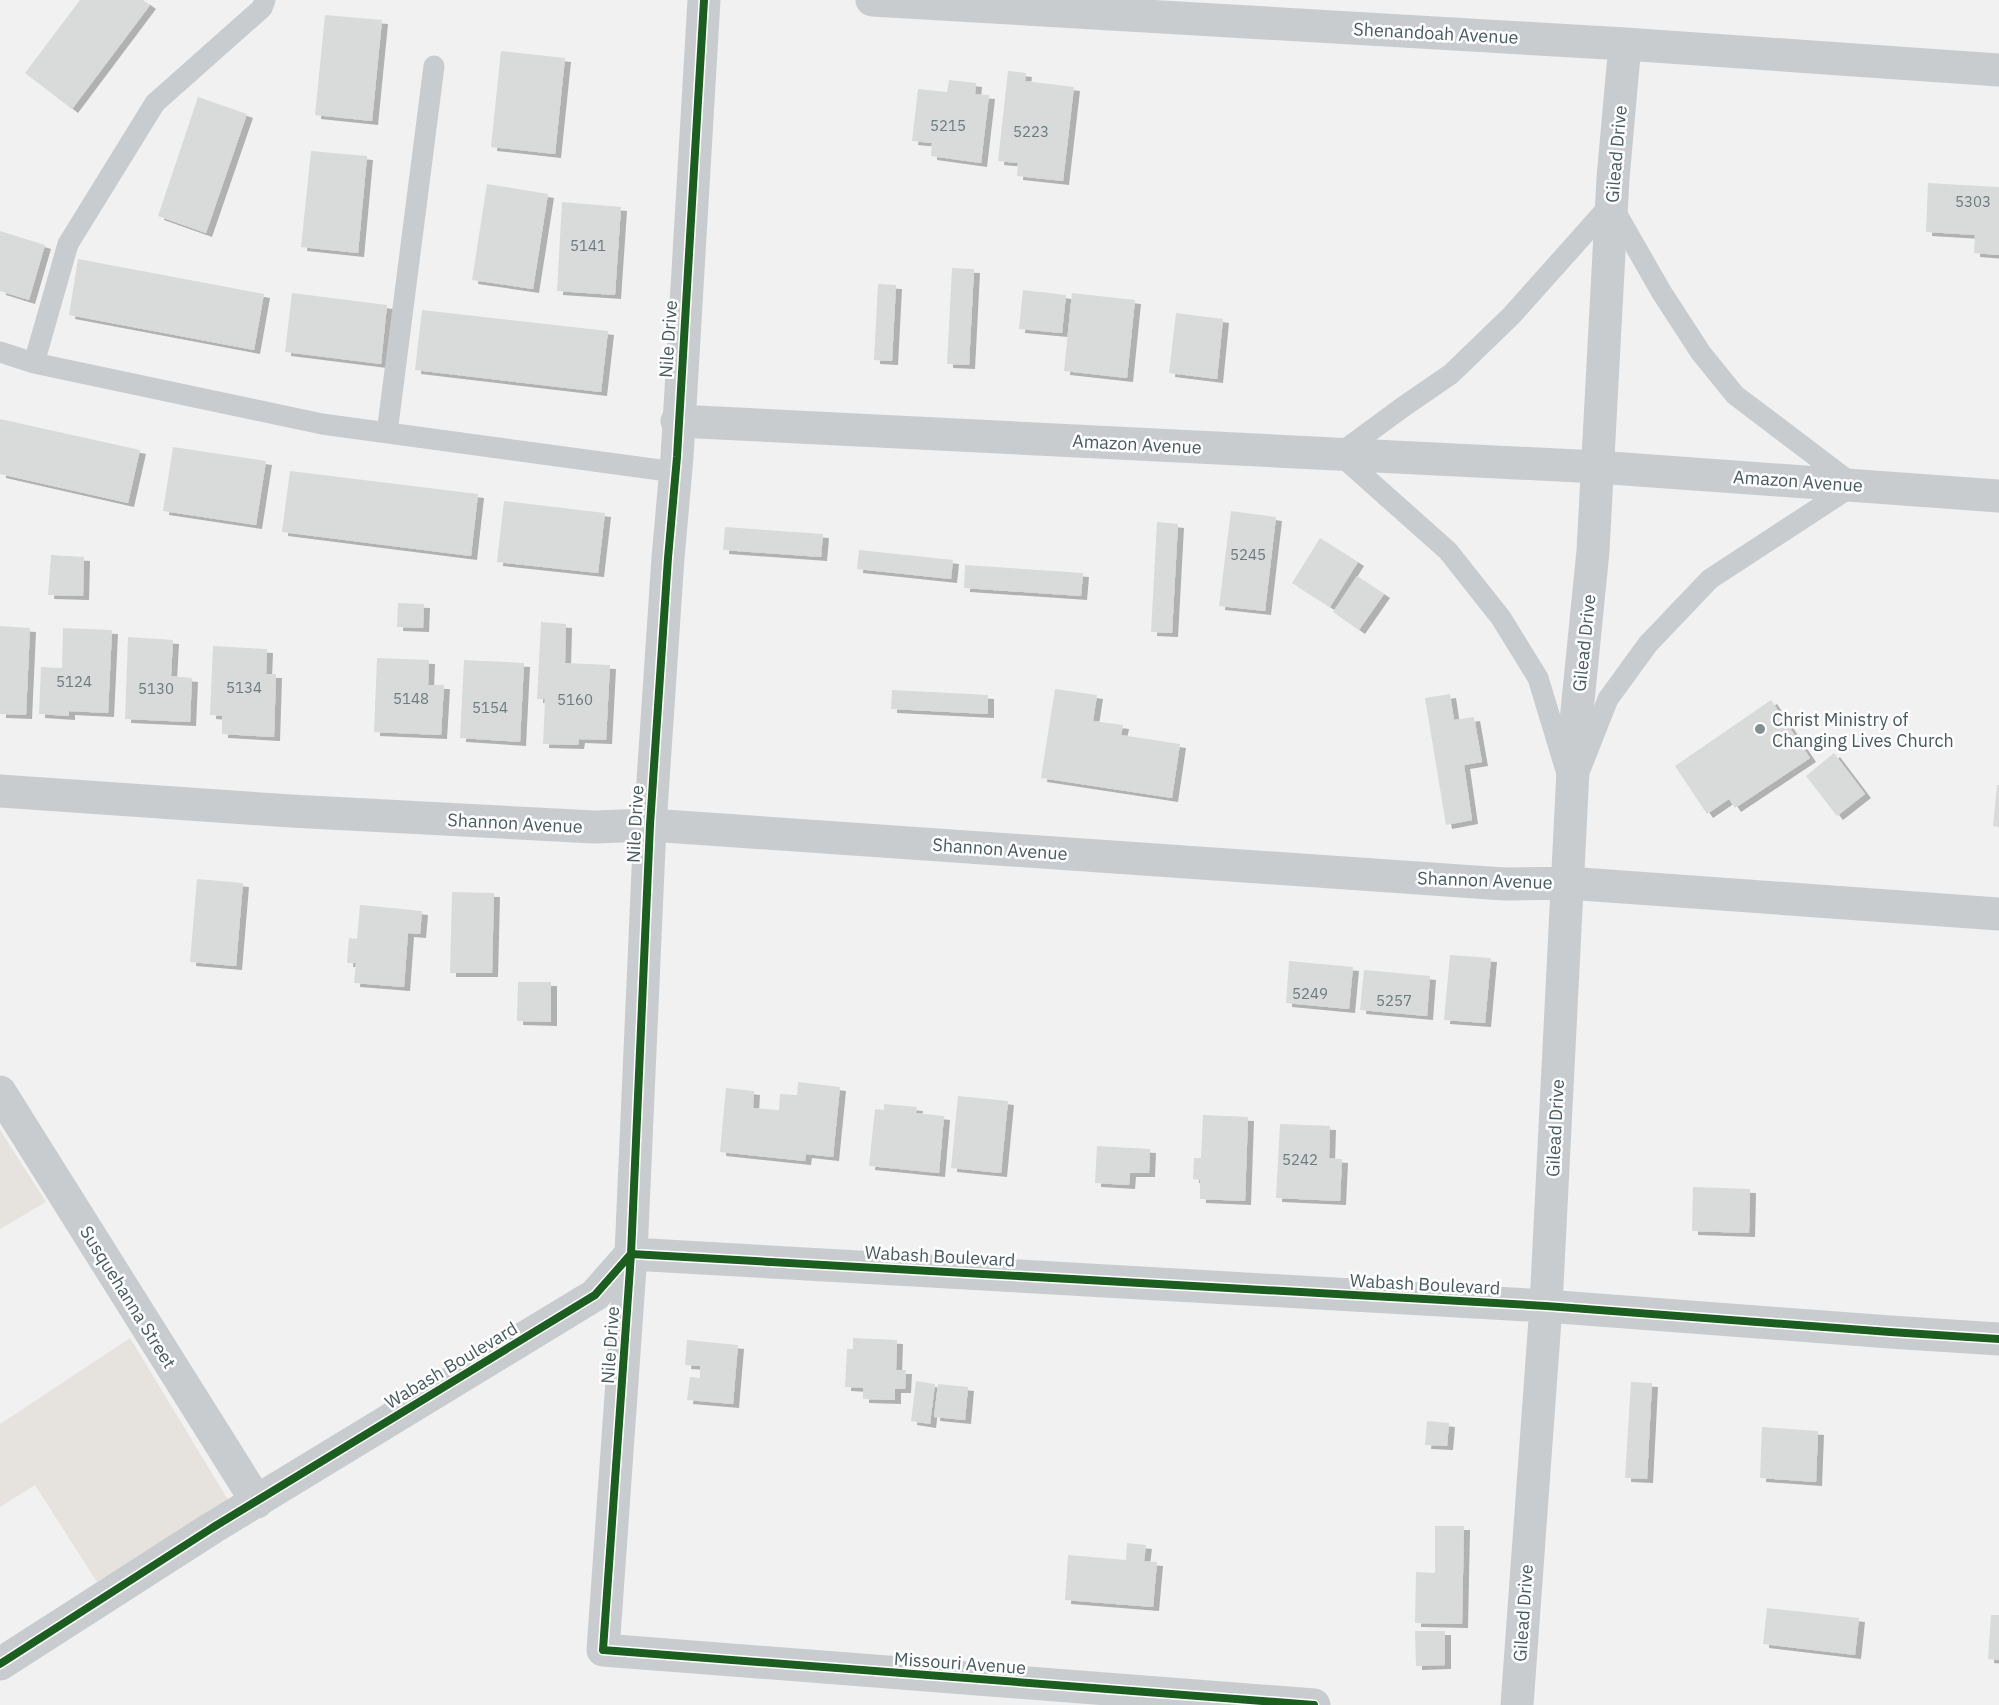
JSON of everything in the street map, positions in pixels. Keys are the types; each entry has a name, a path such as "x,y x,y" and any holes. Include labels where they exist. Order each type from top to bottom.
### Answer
{"street":[{"name":"Nile Drive","path":"603,1650 631,1254 650,825 705,0"},
{"name":"Shenandoah Avenue","path":"873,0 1625,44 1999,70"},
{"name":"Gilead Drive","path":"1517,1705 1546,1306 1575,731 1593,551 1611,204 1625,44"},
{"name":"Amazon Avenue","path":"677,421 1597,467 1999,496"},
{"name":"Shannon Avenue","path":"0,791 291,811 594,827 650,825 1504,884 1568,883 1999,914"},
{"name":"Susquehanna Street","path":"0,1092 257,1502"},
{"name":"Wabash Boulevard","path":"0,1664 212,1528 595,1295 631,1254 1546,1306 1999,1339"},
{"name":"Missouri Avenue","path":"603,1650 1314,1705"}],"lane":[{"path":"34,363 68,244 155,103 262,8 265,0"},
{"path":"387,433 434,66"},
{"path":"1611,204 1662,293 1701,353 1735,395 1854,485 1710,579 1648,644 1608,699 1572,790 1538,678 1501,618 1448,551 1339,454 1451,374 1512,315 1611,204"},
{"path":"0,352 34,363 322,424 675,472"}],"shaded area":[{"path":"0,1130 46,1202 0,1229"},
{"path":"130,1338 230,1503 97,1582 35,1485 0,1507 0,1424"}],"building":[{"path":"80,0 143,0 150,5 72,109 25,73"},
{"path":"325,15 382,20 372,121 315,115"},
{"path":"501,51 565,58 555,154 491,147"},
{"path":"1008,71 1026,73 1025,81 1074,87 1063,181 1017,176 1018,163 998,161"},
{"path":"949,80 976,83 975,94 989,95 981,163 931,156 932,143 912,141 918,89 947,92"},
{"path":"198,97 247,114 206,233 158,216"},
{"path":"311,151 367,156 358,253 301,247"},
{"path":"1928,183 1999,187 1999,255 1974,253 1975,235 1926,232"},
{"path":"487,184 548,194 533,289 472,280"},
{"path":"562,202 621,207 615,295 557,291"},
{"path":"0,231 45,245 29,300 0,291"},
{"path":"78,259 264,294 254,350 69,315"},
{"path":"952,268 974,269 969,365 947,364"},
{"path":"878,284 896,285 892,361 874,360"},
{"path":"1023,290 1066,295 1062,333 1019,329"},
{"path":"292,293 387,305 381,364 285,352"},
{"path":"1072,293 1135,300 1127,378 1064,371"},
{"path":"422,310 608,331 601,392 415,370"},
{"path":"1176,313 1223,319 1217,379 1169,373"},
{"path":"0,419 140,450 128,503 0,474"},
{"path":"173,447 266,461 256,525 163,511"},
{"path":"290,471 478,494 471,556 282,532"},
{"path":"504,501 605,513 598,573 497,562"},
{"path":"1231,511 1276,517 1265,611 1219,606"},
{"path":"1157,522 1178,524 1172,633 1151,632"},
{"path":"725,527 823,534 821,557 723,550"},
{"path":"1320,538 1358,562 1330,607 1292,583"},
{"path":"859,550 953,560 951,579 857,569"},
{"path":"51,555 84,557 83,596 48,595"},
{"path":"965,565 1083,573 1081,596 964,588"},
{"path":"1357,576 1384,594 1359,630 1333,612"},
{"path":"398,603 424,604 423,628 397,627"},
{"path":"541,622 566,624 565,663 610,665 606,740 579,739 578,745 543,744 545,699 537,699"},
{"path":"0,626 30,628 26,715 0,714"},
{"path":"63,628 112,630 108,713 69,711 69,716 39,714 41,667 62,668"},
{"path":"128,637 173,640 171,676 192,678 190,722 125,719"},
{"path":"213,646 267,649 266,674 276,674 274,737 222,734 222,716 210,715"},
{"path":"377,658 429,660 428,685 444,685 441,735 374,732"},
{"path":"464,660 524,663 520,742 460,738"},
{"path":"1055,689 1097,695 1093,721 1123,725 1121,735 1180,744 1172,798 1041,778"},
{"path":"892,690 988,695 988,714 891,709"},
{"path":"1450,694 1454,720 1474,717 1482,762 1464,765 1472,820 1446,825 1425,698"},
{"name":"Christ Ministry of Changing Lives Church","path":"1771,700 1810,758 1735,808 1729,799 1707,814 1675,766"},
{"path":"1834,753 1865,794 1837,816 1806,776"},
{"path":"1997,785 1999,785 1999,827 1993,826"},
{"path":"197,879 243,883 236,966 190,962"},
{"path":"452,892 494,893 492,973 450,973"},
{"path":"360,905 422,911 420,934 408,933 404,987 354,983 356,963 347,963 349,938 357,939"},
{"path":"1450,955 1491,958 1485,1023 1444,1020"},
{"path":"1289,961 1353,967 1349,1009 1286,1003"},
{"path":"1364,970 1430,976 1427,1016 1360,1010"},
{"path":"518,982 551,982 551,1022 517,1021"},
{"path":"798,1082 840,1087 833,1157 806,1154 805,1161 720,1152 726,1088 754,1091 753,1108 779,1110 780,1094 797,1095"},
{"path":"958,1096 1008,1101 1001,1173 951,1168"},
{"path":"884,1104 917,1107 916,1113 944,1116 939,1173 869,1166 875,1109 884,1110"},
{"path":"1203,1115 1248,1117 1245,1201 1200,1199 1200,1180 1193,1179 1194,1158 1201,1158"},
{"path":"1280,1124 1330,1126 1329,1158 1342,1159 1340,1201 1276,1198"},
{"path":"1097,1146 1150,1149 1149,1173 1130,1173 1129,1185 1095,1183"},
{"path":"1693,1187 1750,1189 1749,1233 1692,1231"},
{"path":"853,1338 897,1340 896,1370 906,1370 905,1389 895,1389 895,1400 863,1399 863,1388 845,1387 847,1349 853,1349"},
{"path":"687,1340 738,1345 733,1404 687,1400 690,1377 700,1378 700,1366 685,1365"},
{"path":"916,1381 935,1384 930,1424 911,1421"},
{"path":"1631,1382 1652,1383 1647,1479 1625,1478"},
{"path":"938,1384 968,1387 965,1420 934,1417"},
{"path":"1427,1421 1449,1423 1447,1446 1425,1445"},
{"path":"1762,1427 1818,1431 1816,1482 1760,1478"},
{"path":"1435,1526 1464,1526 1462,1624 1415,1623 1416,1572 1435,1573"},
{"path":"1127,1543 1146,1545 1144,1561 1157,1562 1153,1607 1065,1600 1068,1555 1126,1560"},
{"path":"1767,1608 1859,1618 1855,1655 1763,1644"},
{"path":"1991,1615 1999,1615 1999,1660 1988,1659"},
{"path":"1415,1631 1445,1631 1445,1665 1416,1666"}],"cycle path":[{"path":"704,0 677,457 650,825 631,1254 603,1650 1314,1705"},
{"path":"0,1664 212,1528 595,1295 631,1254 1546,1306 1999,1339"}],"place":[{"name":"Christ Ministry of Changing Lives Church","path":"1760,729"}]}
